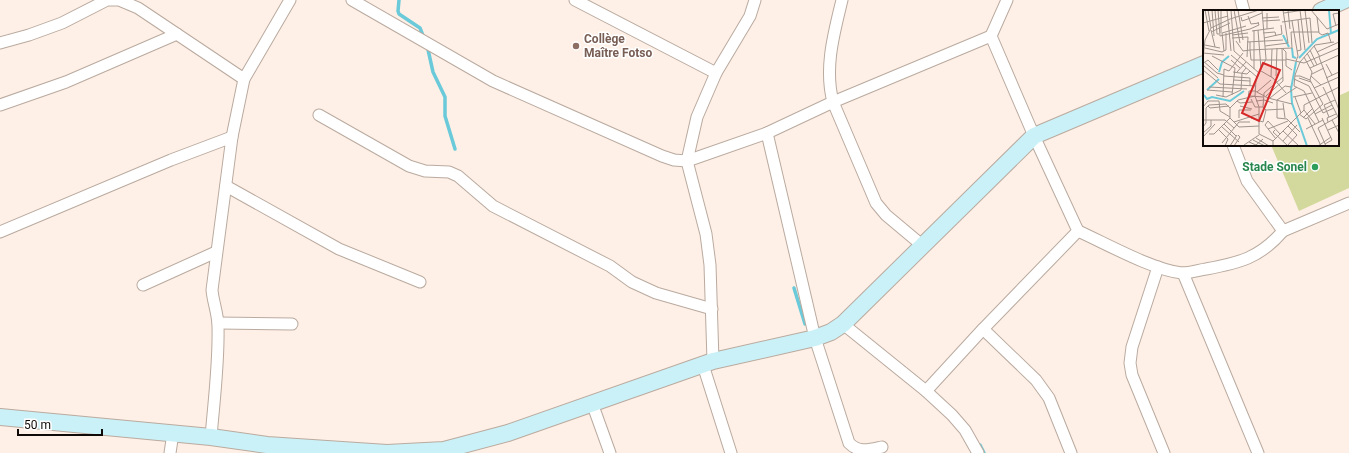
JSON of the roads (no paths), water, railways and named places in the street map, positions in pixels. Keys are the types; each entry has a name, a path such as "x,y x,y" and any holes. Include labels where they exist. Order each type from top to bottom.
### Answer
{"main road":[{"path":"1323,10 1345,0"},
{"path":"0,417 211,437 266,449 387,453 444,450 508,433 708,363 815,338 831,332 843,324 1034,136 1203,65"}],"street":[{"path":"0,43 29,35 62,23 107,0 119,0 138,8 244,79"},
{"path":"211,437 218,344 218,323 213,304 212,290 232,137 244,79 290,0"},
{"path":"352,0 493,81 662,156 674,160 687,161 767,133 832,102 991,36 1007,0"},
{"path":"575,0 716,73"},
{"path":"731,453 708,363 712,309 710,265 706,234 687,161 697,117 716,73 750,16 754,0"},
{"path":"842,0 833,40 829,73 829,88 832,102 876,203 886,215 923,246"},
{"path":"1241,0 1244,10"},
{"path":"0,105 66,82 177,34"},
{"path":"991,36 1034,136 1078,231 1158,267 1183,273 1239,263 1261,251 1275,241 1284,231 1349,203"},
{"path":"319,115 409,166 425,170 449,172 458,176 493,206 610,266 632,282 656,293 712,309"},
{"path":"767,133 815,338 849,443 854,449 860,452 882,447"},
{"path":"0,232 172,160 232,137"},
{"path":"1233,146 1247,181 1284,231"},
{"path":"226,186 339,248 420,282"},
{"path":"926,391 983,329 1078,231"},
{"path":"142,285 216,252"},
{"path":"1158,267 1132,347 1130,363 1132,375 1164,453"},
{"path":"1183,273 1258,453"},
{"path":"218,323 292,324"},
{"path":"843,324 926,391 965,430 978,453"},
{"path":"983,329 1036,380 1049,398 1071,453"},
{"path":"592,403 610,453"},
{"path":"170,453 173,433"}],"waterway":[{"path":"399,0 399,14 420,28 424,38"},
{"path":"427,45 433,72 445,97 445,116 455,149"},
{"path":"794,288 805,324"},
{"path":"980,445 984,453"}],"place":[{"name":"Collège Maître Fotso","path":"576,46"},
{"name":"Stade Sonel","path":"1315,167"}]}
